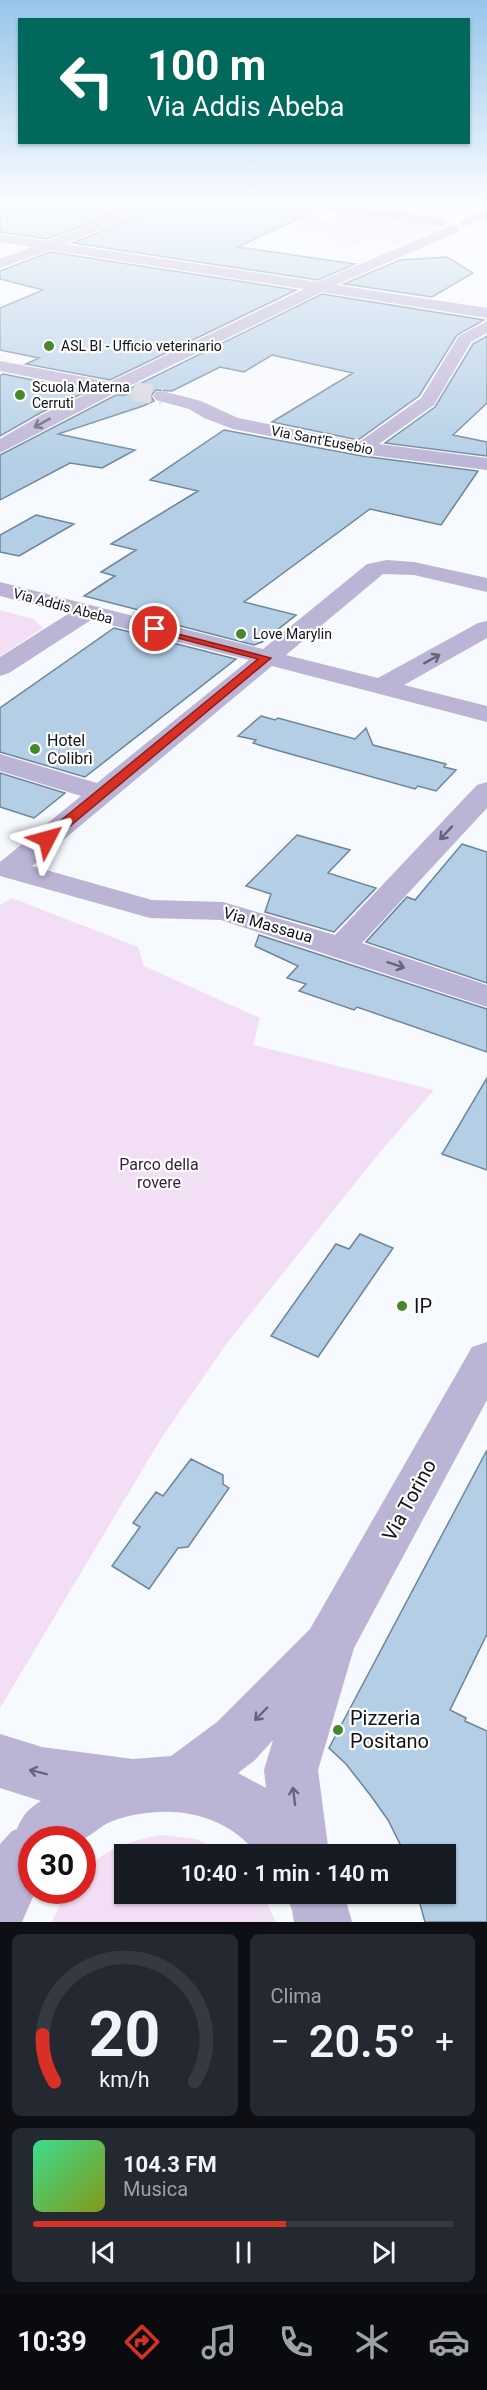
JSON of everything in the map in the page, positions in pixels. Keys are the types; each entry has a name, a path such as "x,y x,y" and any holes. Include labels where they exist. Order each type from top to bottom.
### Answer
{"street":[{"path":"0,447 48,419 312,292"},
{"path":"345,292 487,313"},
{"path":"362,448 428,401 465,339 487,327"},
{"path":"0,366 133,391"},
{"name":"Via Sant'Eusebio","path":"162,396 195,405 233,423 362,448 487,464"},
{"path":"0,762 102,794 375,569 385,566 402,566 466,583 487,585"},
{"name":"Via Addis Abeba","path":"0,589 487,714"},
{"path":"0,668 87,612"},
{"path":"381,687 487,628"},
{"path":"341,947 487,791"},
{"name":"Via Massaua","path":"102,794 10,869 150,909 223,911 341,947 487,996"},
{"name":"Via Torino","path":"300,1844 291,1770 330,1642 487,1359"},
{"name":"Via Torino","path":"159,1784 236,1741 330,1642"},
{"path":"0,1761 42,1774 159,1784 228,1796 269,1824 285,1844"},
{"path":"53,1826 92,1800 159,1784"},
{"path":"0,1904 18,1867"},
{"path":"319,1904 323,1922"}],"green space":[{"path":"0,610 33,619 43,628 0,656"},
{"name":"Parco della rovere","path":"12,898 138,947 144,966 260,1018 253,1045 434,1090 381,1151 227,1343 162,1437 0,1708 0,905"},
{"path":"161,1835 197,1839 207,1844 126,1844"},
{"path":"114,1849 114,1904 267,1904 276,1922 52,1922 60,1904 96,1904 96,1861"}],"building":[{"path":"39,292 293,292 110,380 26,364 39,358 0,350 0,308"},
{"path":"396,292 441,292 432,297"},
{"path":"322,294 484,320 457,335 419,396 358,440 272,422 353,373 272,355 244,372 220,367 172,391 156,390 151,396 154,401 143,406 58,434 135,450 102,468 70,463 0,500 0,455 116,395 126,395 129,389"},
{"path":"487,336 487,403 453,435 487,442 487,456 385,443 435,407 473,344"},
{"path":"3,374 88,391 40,413 0,436 0,376"},
{"path":"224,430 362,456 478,471 441,525 370,509 244,602 296,615 262,642 254,645 134,614 139,610 84,596 115,576 101,572 136,550 111,544 198,491 150,480"},
{"path":"36,515 74,524 19,556 0,552 0,535"},
{"path":"114,628 236,659 85,777 0,752 0,708"},
{"path":"261,716 275,720 278,718 355,739 366,728 373,745 446,764 444,767 456,770 436,791 418,786 415,789 262,746 253,743 256,740 238,736"},
{"path":"0,773 65,793 34,818 0,807"},
{"path":"297,835 350,850 328,873 376,888 334,932 265,912 271,894 246,886"},
{"path":"462,844 487,852 487,983 366,942 407,897 415,900"},
{"path":"259,935 487,1009 487,1052 357,1007 354,1010 299,991 306,984 287,978 298,966 255,946"},
{"path":"487,1078 487,1170 442,1154"},
{"path":"360,1234 393,1248 318,1357 271,1336 336,1244 349,1249"},
{"path":"487,1450 487,1634 450,1710 466,1718 465,1721 487,1731 487,1922 425,1922 420,1904 456,1904 456,1844 400,1844 388,1820 371,1796 346,1764 329,1748"},
{"path":"191,1459 223,1475 223,1484 229,1488 188,1547 178,1548 149,1589 112,1566 140,1527 133,1523 156,1492 163,1496"}],"tunnel":[{"path":"133,391 162,396"}],"place":[{"name":"ASL BI - Ufficio veterinario","path":"49,346"},
{"name":"Scuola Materna Cerruti","path":"20,395"},
{"name":"Love Marylin","path":"241,634"},
{"name":"Hotel Colibrì","path":"35,749"},
{"name":"IP","path":"402,1306"},
{"name":"Pizzeria Positano","path":"338,1730"}],"route":[{"path":"47,839 266,658 155,629"}]}
